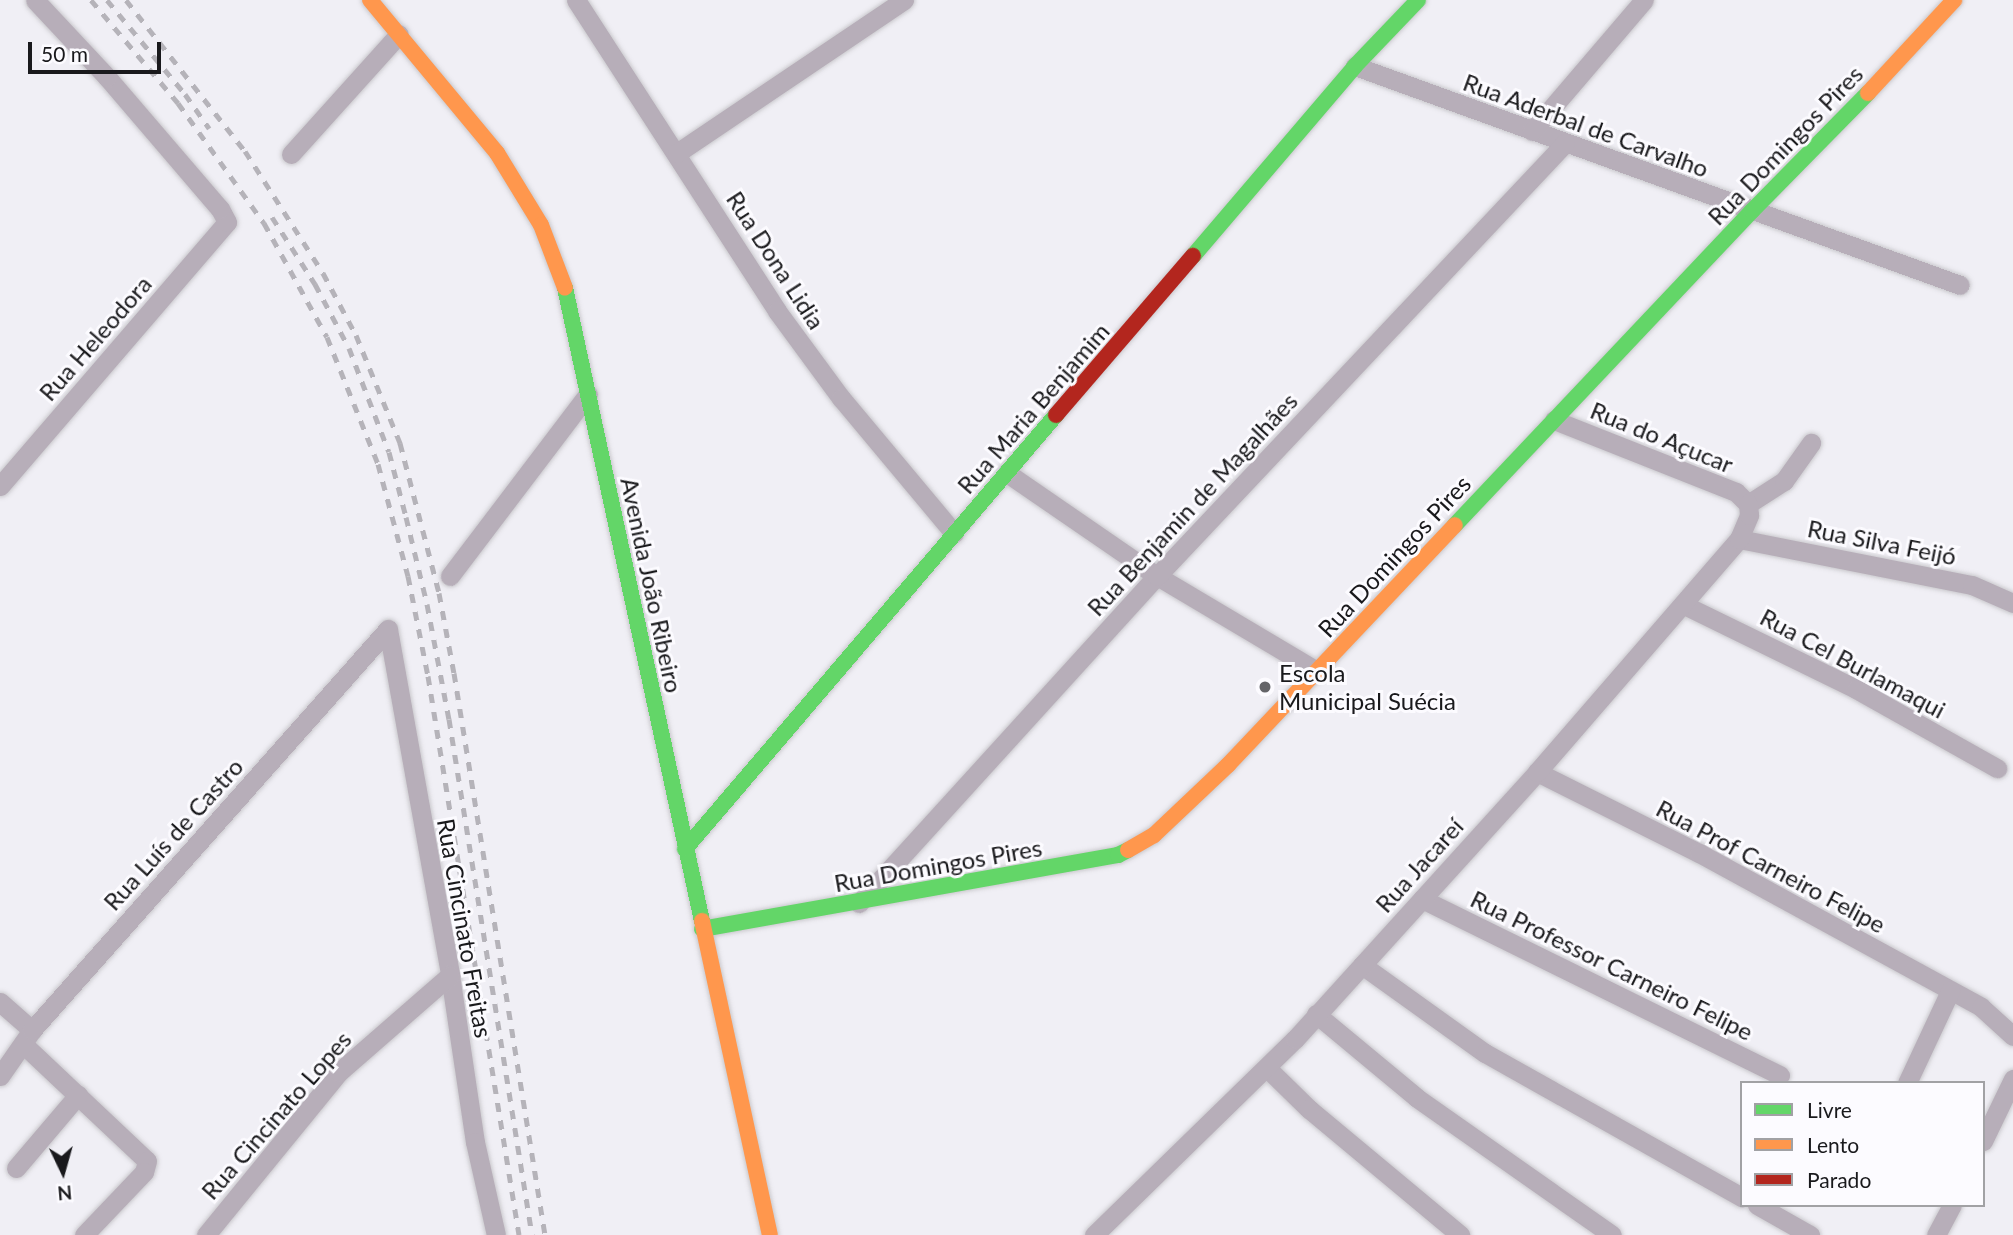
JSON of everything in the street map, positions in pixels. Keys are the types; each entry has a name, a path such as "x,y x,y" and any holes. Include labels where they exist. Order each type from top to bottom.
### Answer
{"street":[{"name":"Rua Heleodora","path":"0,486 228,222 220,209 107,77 35,0"},
{"name":"Avenida João Ribeiro","path":"370,0 496,153 541,225 568,299 770,1235"},
{"name":"Rua Dona Lidia","path":"576,0 805,351 954,533"},
{"path":"677,153 904,0"},
{"name":"Rua Maria Benjamim","path":"685,849 1355,66 1418,0"},
{"path":"1532,131 1644,0"},
{"name":"Rua Domingos Pires","path":"702,929 1118,855 1154,835 1228,765 1752,211 1864,98 1954,0"},
{"path":"291,154 399,34"},
{"name":"Rua Aderbal de Carvalho","path":"1355,66 1960,285"},
{"name":"Rua Benjamin de Magalhães","path":"859,902 1157,576 1565,143"},
{"path":"450,576 589,394"},
{"name":"Rua do Açucar","path":"1554,420 1736,492 1748,504"},
{"path":"1748,504 1784,481 1811,443"},
{"path":"1007,473 1157,576 1317,671"},
{"name":"Rua Jacareí","path":"1094,1235 1266,1068 1537,772 1739,539 1749,514 1748,504"},
{"name":"Rua Silva Feijó","path":"1739,539 1972,585 2013,603"},
{"name":"Rua Cel Burlamaqui","path":"1684,605 1856,689 1997,768"},
{"name":"Rua Cincinato Freitas","path":"388,629 450,975 475,1142 496,1235"},
{"name":"Rua Luís de Castro","path":"0,1076 27,1037 388,629"},
{"name":"Rua Prof Carneiro Felipe","path":"1537,772 1699,853 1981,1007 2013,1036"},
{"name":"Rua Professor Carneiro Felipe","path":"1422,899 1780,1075"},
{"path":"1362,965 1485,1053 1740,1196"},
{"name":"Rua Cincinato Lopes","path":"206,1235 340,1072 450,975"},
{"path":"1908,1081 1950,991"},
{"path":"0,1002 78,1095 147,1161 144,1172 84,1235"},
{"path":"1316,1014 1417,1098 1612,1235"},
{"path":"1266,1068 1309,1109 1460,1235"},
{"path":"1985,1137 2013,1079"},
{"path":"16,1168 78,1095"},
{"path":"1761,1207 1810,1235"},
{"path":"1936,1235 1951,1207"}],"railway":[{"path":"91,0 178,103 264,223 327,337 378,464 408,576 428,676 519,1235"},
{"path":"107,0 185,94 209,128"},
{"path":"126,0 245,151 323,273 356,335 400,443 439,593 454,673 545,1235"},
{"path":"272,217 315,284 349,348 389,452 406,517 427,604 449,719 532,1235"}],"traffic: fast":[{"path":"1193,256 1355,66 1418,0"},
{"path":"1455,525 1752,211 1868,93"},
{"path":"565,288 702,921"},
{"path":"685,849 1056,415"},
{"path":"702,929 1118,855 1128,850"}],"traffic: slow":[{"path":"370,0 497,153 541,225 565,288"},
{"path":"1868,93 1954,0"},
{"path":"1128,850 1154,835 1228,765 1455,525"},
{"path":"702,921 770,1235"}],"traffic: jam":[{"path":"1056,415 1193,256"}],"place":[{"name":"Escola Municipal Suécia","path":"1265,687"}]}
